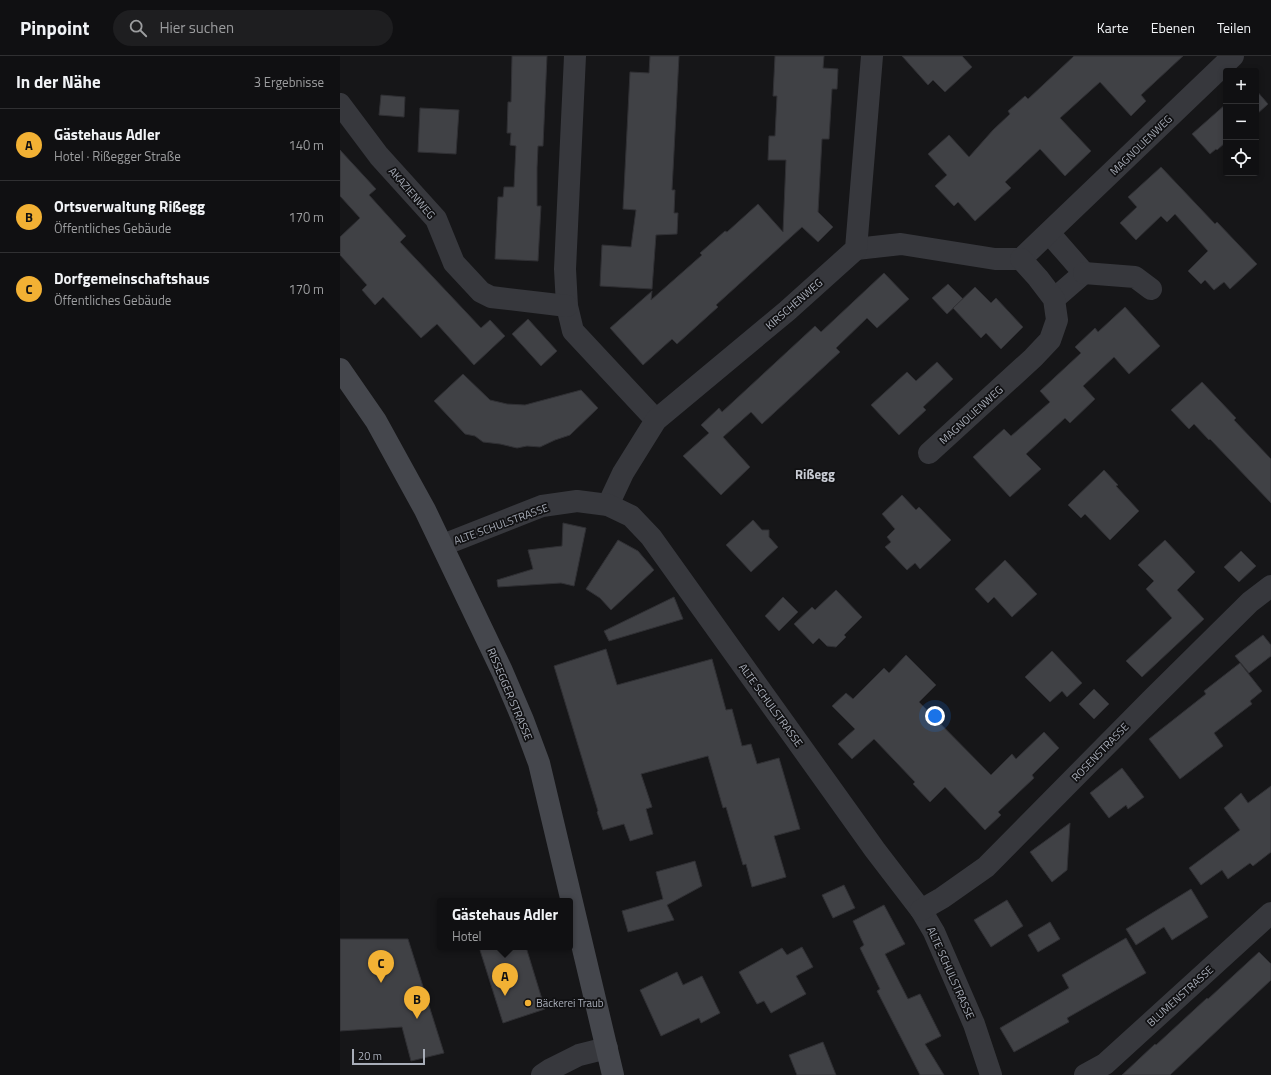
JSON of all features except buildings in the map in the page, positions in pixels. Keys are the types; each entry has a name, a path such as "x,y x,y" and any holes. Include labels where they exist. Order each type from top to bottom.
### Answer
{"street":[{"path":"575,56 565,270 567,306 573,331 656,420"},
{"path":"872,56 856,249 901,244 995,259 1021,259"},
{"name":"MAGNOLIENWEG","path":"929,453 1033,358 1050,340 1057,320 1054,299 1021,259 1233,56"},
{"name":"AKAZIENWEG","path":"340,104 380,156 436,219 454,263 481,292 491,297 567,306"},
{"path":"1048,233 1084,273 1135,277 1150,289"},
{"name":"KIRSCHENWEG","path":"608,504 623,473 656,420 787,311 856,249"},
{"path":"1054,299 1084,273"},
{"name":"RISSEGGER STRASSE","path":"340,369 376,421 426,510 502,671 523,720 539,763 571,898"},
{"name":"ALTE SCHULSTRASSE","path":"443,545 542,506 577,501 608,504 631,516 651,537 866,837 921,910 934,932 974,1024 991,1075"},
{"name":"ROSENSTRASSE","path":"921,910 942,898 986,867 1250,602 1271,586"},
{"name":"RISSEGGER STRASSE","path":"573,906 613,1075"},
{"name":"BLUMENSTRASSE","path":"1085,1075 1105,1064 1271,912"},
{"path":"542,1075 579,1054 607,1048"}],"place":[{"name":"Dorfgemeinschaftshaus","path":"381,983"},
{"name":"Gästehaus Adler","path":"505,996"},
{"name":"Bäckerei Traub","path":"528,1003"},
{"name":"Ortsverwaltung Rißegg","path":"417,1019"}],"district":[{"name":"Rißegg","path":"815,474"}]}
